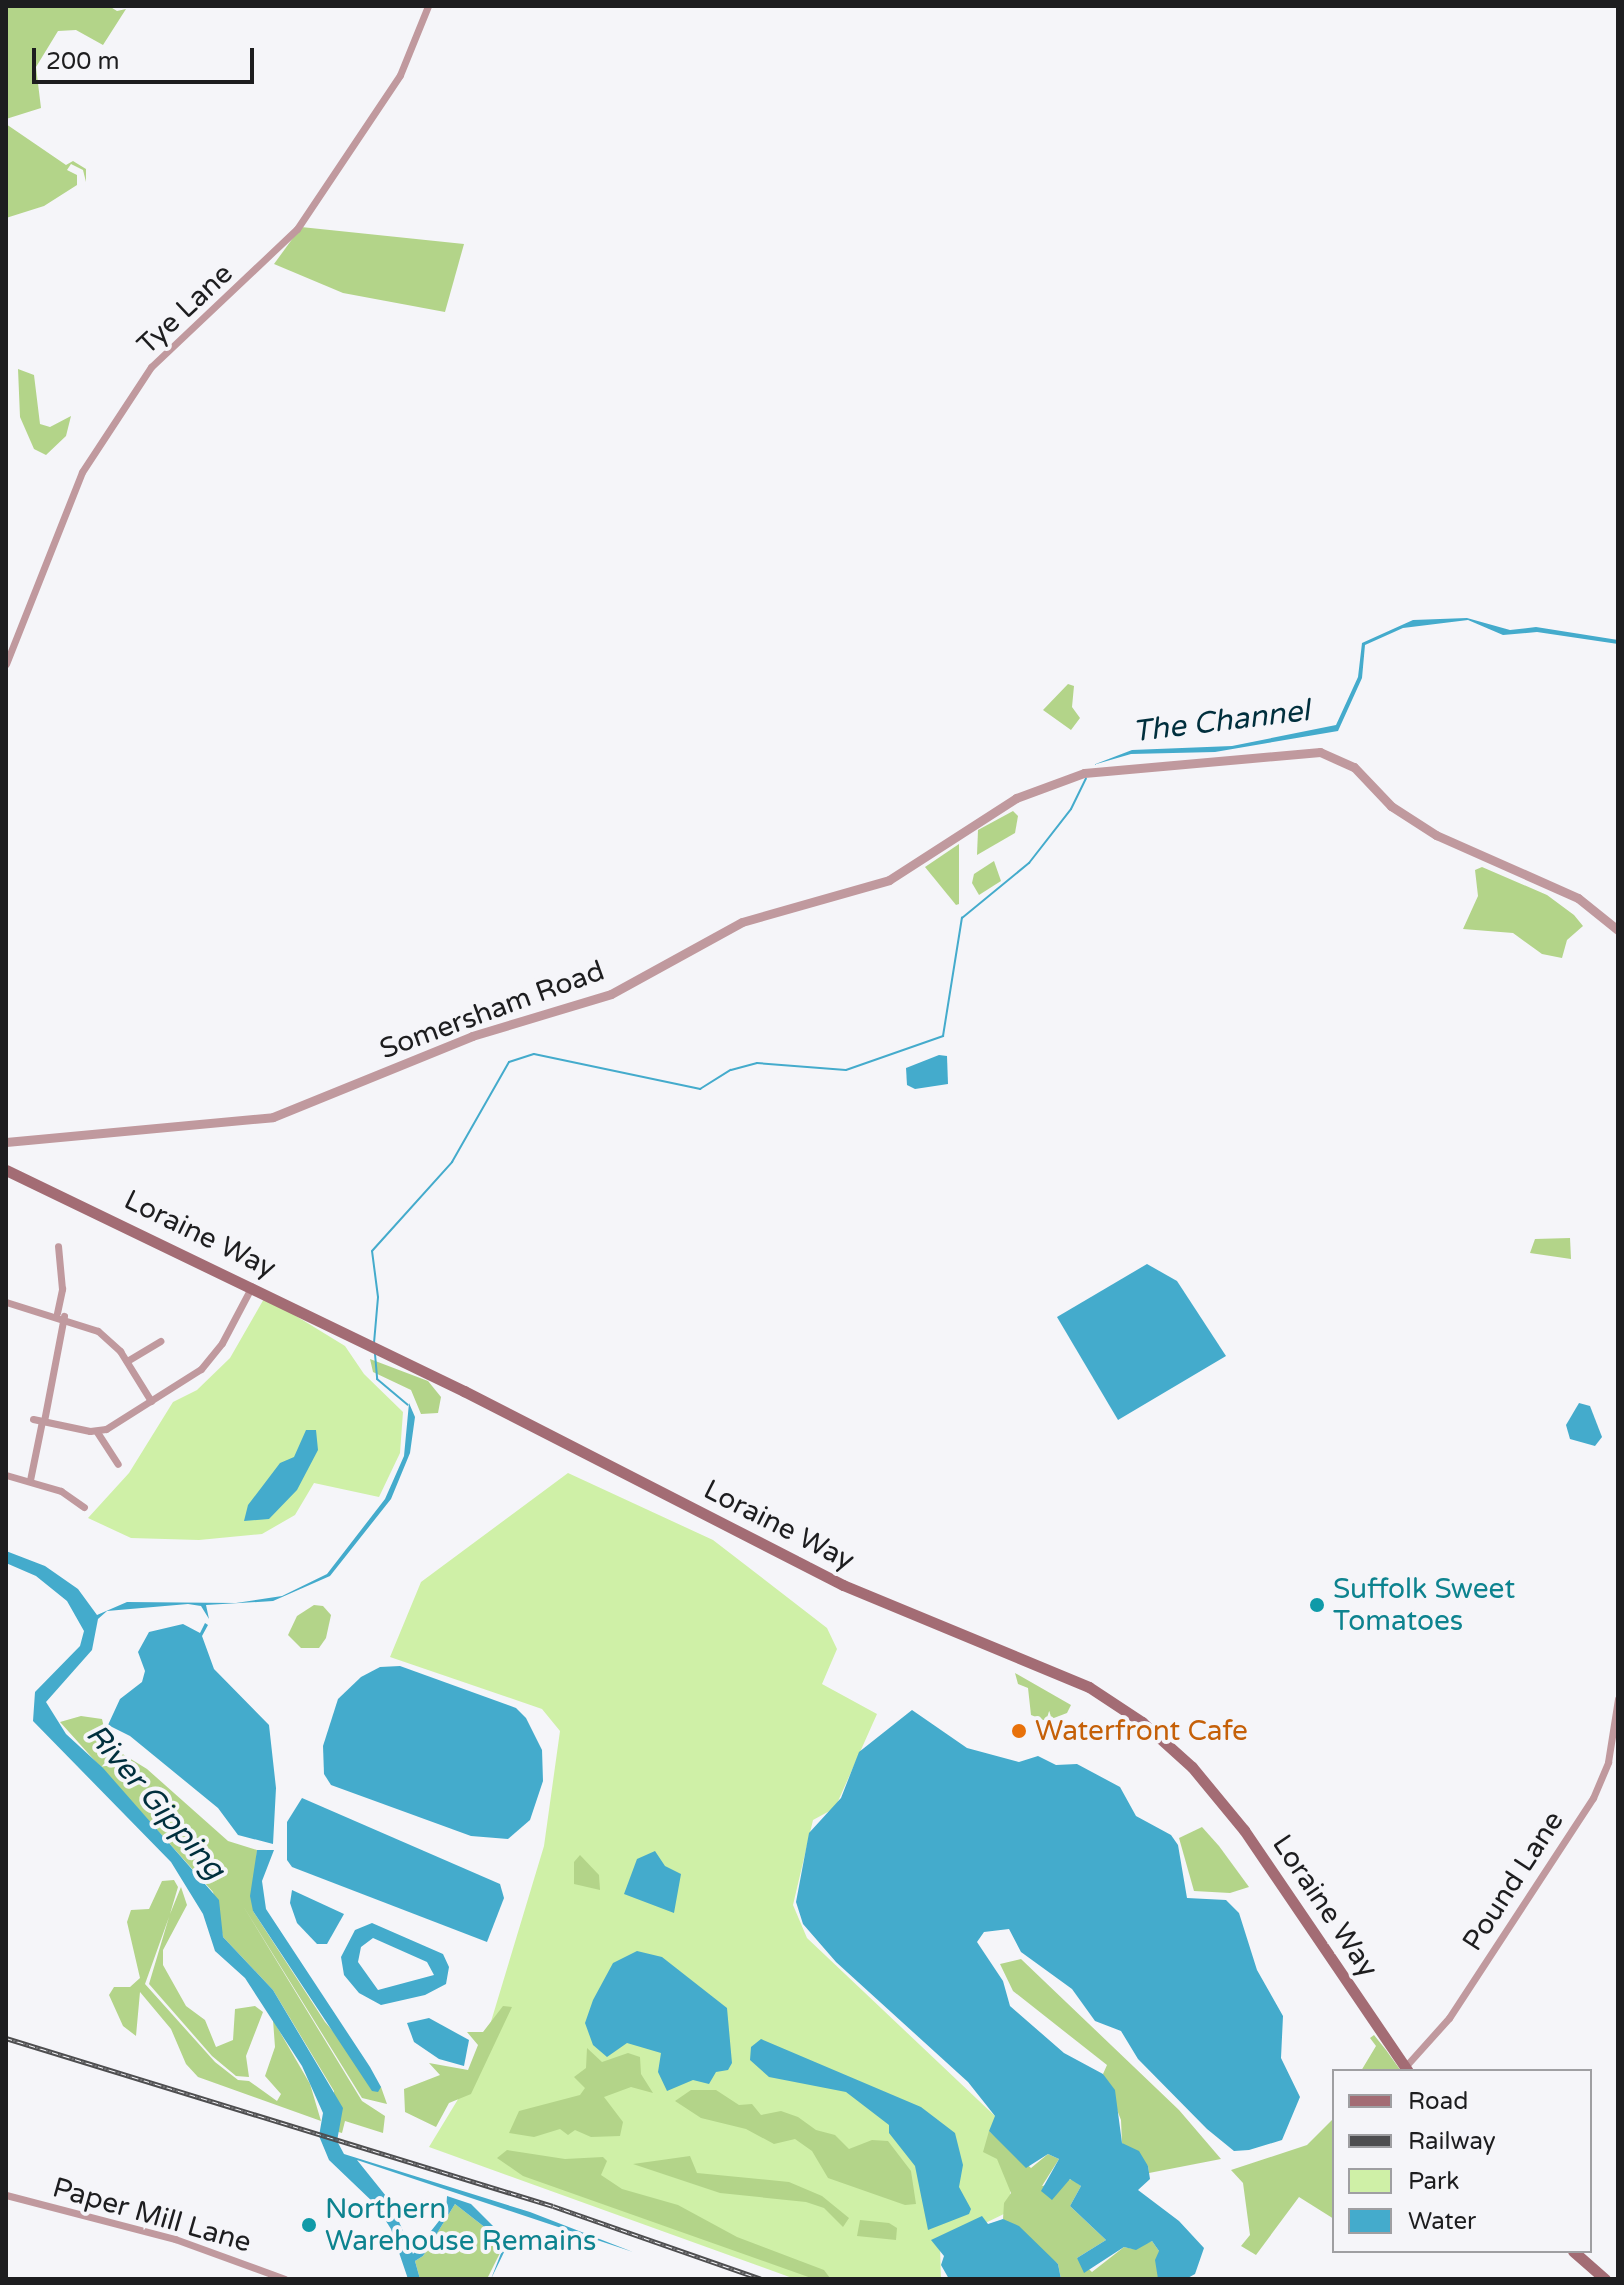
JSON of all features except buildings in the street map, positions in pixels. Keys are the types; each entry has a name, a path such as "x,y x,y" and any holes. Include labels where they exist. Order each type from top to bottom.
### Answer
{"main road":[{"name":"Loraine Way","path":"6,1170 252,1286 843,1585 1089,1687 1142,1722 1192,1767 1244,1830 1407,2069"},
{"path":"1575,2253 1605,2279"}],"street":[{"name":"Tye Lane","path":"6,664 82,472 151,367 297,229 400,75 428,6"},
{"name":"Somersham Road","path":"6,1142 273,1117 472,1036 611,994 742,922 889,880 1016,798 1084,773 1320,752 1354,767 1391,806 1436,835 1578,898 1618,930"},
{"path":"30,1480 60,1314 62,1289 58,1246"},
{"path":"33,1419 97,1432 151,1401 212,1358 252,1286"},
{"path":"6,1302 60,1314 104,1334 127,1361 151,1401"},
{"path":"127,1361 160,1341"},
{"path":"97,1432 118,1464"},
{"path":"6,1475 61,1491 84,1507"},
{"path":"61,1491 66,1480"},
{"name":"Pound Lane","path":"1407,2069 1449,2018 1593,1798 1608,1762 1618,1699"},
{"name":"Paper Mill Lane","path":"6,2195 175,2239 285,2279"}],"green space":[{"path":"6,6 109,6 117,11 126,9 103,45 76,30 58,31 36,67 41,108 6,119"},
{"path":"6,124 66,165 73,161 86,169 86,182 83,170 71,164 67,170 77,175 77,185 44,206 6,218"},
{"path":"301,227 464,244 445,312 343,293 274,264"},
{"path":"18,369 34,375 40,424 50,427 71,416 66,436 46,455 34,449 20,417"},
{"path":"1068,684 1074,686 1072,707 1080,718 1071,730 1043,710"},
{"path":"1013,811 1018,816 1015,833 977,855 978,830"},
{"path":"959,844 959,904 956,905 925,867"},
{"path":"994,861 1001,881 979,895 972,883 974,874"},
{"path":"1482,867 1547,895 1574,915 1583,926 1567,940 1562,958 1542,954 1513,933 1463,929 1478,896 1475,870"},
{"path":"1570,1238 1571,1259 1530,1253 1535,1239"},
{"path":"265,1297 345,1346 364,1374 403,1412 400,1453 379,1497 314,1483 295,1515 262,1534 199,1540 131,1538 88,1518 129,1473 173,1402 197,1390 230,1358"},
{"path":"370,1359 428,1381 441,1397 438,1413 421,1414 411,1390 373,1372"},
{"path":"568,1473 713,1540 827,1628 837,1649 822,1684 877,1714 835,1808 813,1820 793,1905 807,1938 996,2117 989,2133 1013,2168 1008,2212 940,2245 941,2279 795,2279 429,2147 477,2068 544,1846 560,1731 542,1709 390,1657 421,1582"},
{"path":"314,1605 323,1606 331,1615 326,1638 319,1648 301,1648 288,1635 297,1616"},
{"path":"1015,1673 1071,1705 1067,1713 1046,1721 1031,1715 1028,1688 1018,1684"},
{"path":"81,1716 102,1719 108,1745 147,1769 228,1841 257,1850 253,1911 325,2022 381,2087 387,2104 362,2098 242,1904 362,2101 385,2116 383,2133 345,2121 342,2133 335,2131 334,2091 273,1990 223,1937 213,1892 60,1722"},
{"path":"1202,1827 1249,1887 1230,1893 1194,1891 1179,1838"},
{"path":"580,1855 599,1875 600,1890 574,1884 574,1862"},
{"path":"174,1880 178,1887 170,1914 181,1887 187,1905 163,1950 163,1965 186,2006 205,2020 216,2047 233,2040 235,2009 255,2006 263,2012 246,2056 249,2077 236,2076 212,2056 149,1984 169,1917 145,1984 215,2062 238,2080 249,2081 277,2101 281,2094 265,2076 275,2047 273,2020 310,2084 321,2121 198,2077 186,2064 171,2029 140,1992 136,2036 123,2026 109,1995 114,1987 130,1987 140,1978 127,1922 131,1910 149,1909 162,1881"},
{"path":"1021,1959 1179,2110 1221,2159 1149,2173 1148,2166 1122,2143 1121,2120 1103,2074 1107,2065 1013,1991 1000,1964"},
{"path":"503,2006 512,2007 471,2094 449,2103 436,2127 405,2112 404,2089 440,2075 429,2063 468,2070 478,2045 467,2032 483,2032"},
{"path":"1374,2035 1400,2069 1362,2069 1376,2046 1370,2038"},
{"path":"587,2048 602,2062 628,2053 640,2057 641,2074 653,2093 631,2087 604,2097 623,2122 620,2136 591,2137 575,2130 568,2135 560,2129 534,2137 509,2133 519,2111 580,2095 585,2088 574,2077 586,2068"},
{"path":"691,2090 716,2090 739,2105 752,2104 761,2115 781,2111 798,2117 816,2130 835,2135 849,2149 872,2140 888,2141 911,2171 916,2204 905,2205 828,2178 812,2151 795,2139 774,2144 746,2129 701,2118 675,2101"},
{"path":"1332,2120 1332,2218 1299,2197 1256,2255 1241,2246 1250,2235 1243,2183 1231,2170 1307,2145"},
{"path":"989,2131 1031,2168 1048,2154 1059,2159 1042,2186 1072,2179 1081,2186 1070,2206 1106,2240 1077,2258 1092,2272 1124,2247 1133,2249 1152,2241 1159,2251 1158,2279 1061,2279 1058,2264 1003,2219 1004,2203 1011,2193 997,2159 983,2152"},
{"path":"507,2150 565,2159 603,2157 607,2161 601,2175 622,2189 678,2205 737,2237 824,2270 830,2278 814,2279 523,2176 497,2158"},
{"path":"690,2156 697,2173 789,2182 822,2196 849,2218 843,2227 824,2208 806,2202 720,2193 633,2164"},
{"path":"455,2204 505,2243 487,2279 420,2279 415,2261 423,2256"},
{"path":"860,2220 889,2223 897,2228 896,2240 857,2236"}],"water":[{"path":"1467,618 1510,630 1536,627 1618,640 1618,644 1537,632 1503,635 1468,620 1403,628 1365,645 1362,678 1338,731 1215,752 1131,754 1093,765 1132,750 1232,746 1336,725 1358,677 1362,643 1413,620"},
{"path":"939,1055 947,1056 948,1084 915,1089 907,1085 906,1068"},
{"path":"1147,1264 1177,1281 1226,1356 1118,1420 1057,1317"},
{"path":"409,1403 415,1417 410,1453 391,1499 330,1576 273,1601 206,1605 209,1619 201,1606 188,1604 107,1611 98,1619 92,1650 46,1702 66,1734 103,1768 219,1900 223,1937 273,1990 343,2108 337,2141 344,2154 530,2212 633,2252 357,2160 390,2201 413,2254 446,2212 447,2196 471,2204 509,2242 491,2279 505,2243 455,2204 423,2256 415,2261 420,2279 408,2279 391,2229 375,2204 329,2160 319,2136 323,2113 302,2066 245,1978 215,1951 203,1914 171,1862 33,1721 35,1692 80,1646 84,1631 67,1601 36,1576 6,1563 6,1551 45,1566 78,1589 97,1615 127,1602 236,1603 282,1596 327,1574 385,1499 404,1456"},
{"path":"1579,1403 1590,1406 1602,1437 1595,1446 1570,1439 1566,1425"},
{"path":"306,1430 316,1430 318,1450 297,1490 269,1519 244,1521 248,1505 280,1463 294,1457"},
{"path":"205,1623 208,1625 202,1636 214,1669 269,1725 276,1788 273,1844 238,1835 218,1808 130,1736 108,1725 120,1699 142,1682 145,1671 138,1652 149,1632 183,1624 200,1633"},
{"path":"400,1666 516,1708 526,1718 542,1750 543,1781 530,1820 508,1839 471,1836 331,1785 324,1774 323,1746 338,1699 361,1677 380,1667"},
{"path":"912,1710 967,1748 1019,1762 1038,1756 1056,1765 1077,1764 1120,1787 1136,1816 1171,1835 1178,1845 1187,1898 1226,1900 1239,1913 1257,1970 1283,2016 1281,2058 1300,2097 1282,2140 1249,2150 1234,2151 1207,2129 1138,2059 1121,2031 1095,2021 1072,1989 1021,1952 1009,1929 984,1932 977,1942 1003,1981 1010,2006 1064,2053 1103,2074 1115,2090 1122,2143 1139,2151 1148,2166 1150,2179 1138,2190 1179,2221 1204,2248 1195,2274 1186,2279 1158,2279 1155,2260 1159,2251 1152,2241 1136,2250 1124,2247 1084,2273 1077,2258 1106,2240 1070,2206 1081,2186 1070,2179 1052,2200 1041,2191 1059,2159 1048,2154 1026,2168 989,2131 995,2116 968,2082 836,1962 803,1924 796,1902 809,1833 841,1798 859,1752"},
{"path":"302,1798 500,1884 504,1898 487,1942 292,1867 287,1860 287,1822"},
{"path":"257,1850 274,1850 262,1881 266,1909 370,2067 381,2087 378,2092 372,2091 253,1911 250,1896"},
{"path":"655,1851 665,1866 681,1874 674,1913 624,1894 637,1859"},
{"path":"292,1890 344,1914 327,1944 317,1944 297,1923 290,1903"},
{"path":"372,1923 443,1954 449,1967 446,1984 425,1995 381,2005 359,1993 344,1975 341,1957 355,1930","holes":["373,1938 427,1962 434,1975 378,1990 358,1962 361,1947"]},
{"path":"637,1951 662,1957 727,2008 732,2063 728,2070 716,2072 709,2084 693,2080 667,2091 658,2072 661,2053 627,2043 607,2057 593,2045 585,2023 593,2000 613,1963"},
{"path":"429,2018 469,2040 464,2066 439,2059 414,2042 407,2023"},
{"path":"761,2039 921,2107 955,2133 963,2165 959,2187 971,2209 969,2214 928,2230 915,2166 889,2133 889,2125 846,2092 769,2077 750,2060 751,2047"},
{"path":"982,2216 988,2224 1003,2219 1019,2226 1058,2264 1061,2279 949,2279 941,2265 944,2256 931,2240"}],"waterway":[{"name":"The Channel","path":"374,1343 378,1297 372,1251 452,1162 509,1062 534,1054 700,1089 731,1070 757,1063 846,1070 943,1036 962,918 1029,863 1071,809 1086,778"},
{"name":"The Channel","path":"375,1354 377,1379 408,1405"}],"railway":[{"path":"6,2038 553,2206 761,2279"}],"place":[{"name":"Suffolk Sweet Tomatoes","path":"1317,1605"},
{"name":"Waterfront Cafe","path":"1019,1731"},
{"name":"Northern Warehouse Remains","path":"309,2225"}],"water label":[{"name":"River Gipping","path":"155,1802"}]}
